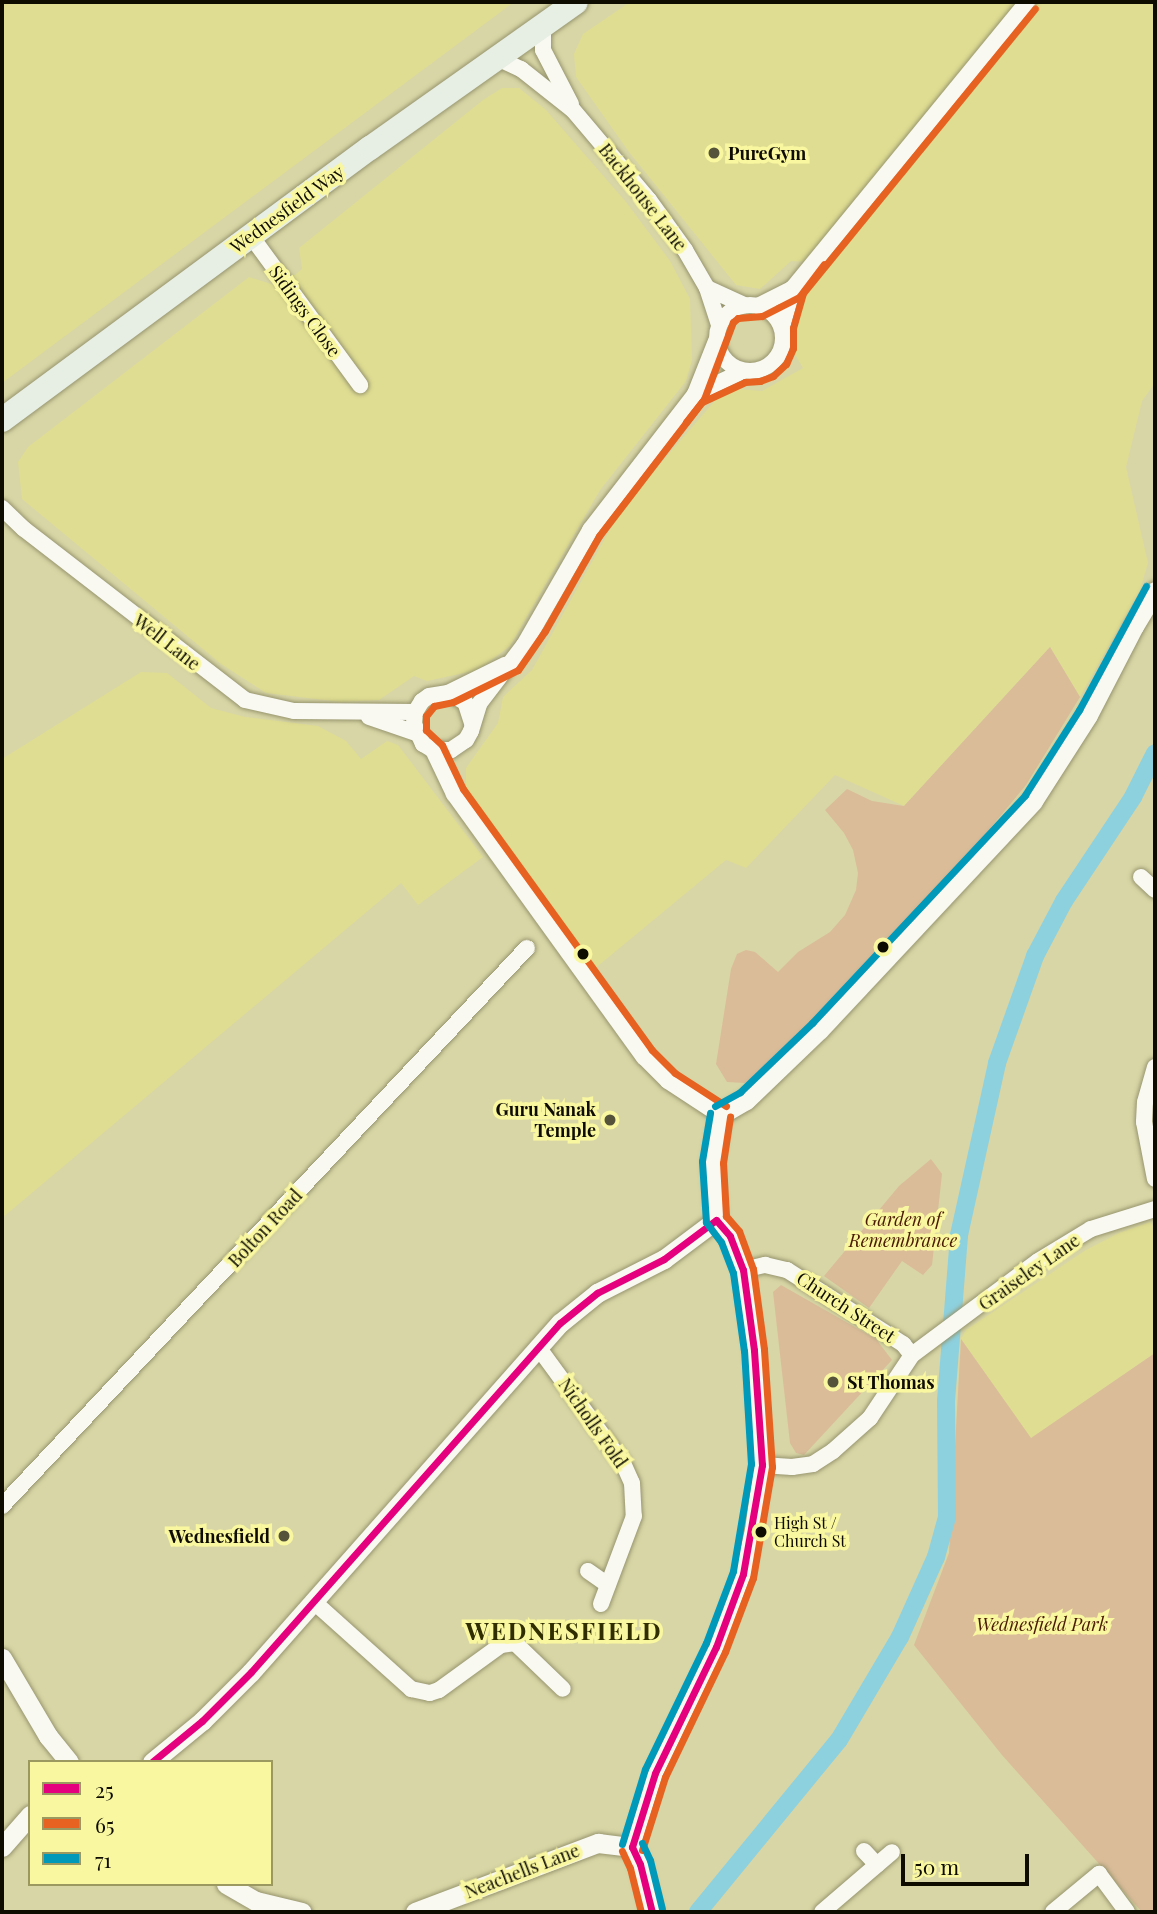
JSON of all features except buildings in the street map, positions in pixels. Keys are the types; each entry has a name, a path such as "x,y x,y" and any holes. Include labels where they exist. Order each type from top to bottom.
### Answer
{"main road":[{"name":"Wednesfield Way","path":"2,420 495,57 576,2"}],"street":[{"path":"695,394 743,371 758,371 778,357 783,346 782,327 793,288 1027,2"},
{"path":"543,24 543,50 573,110"},
{"path":"495,57 521,69 573,110"},
{"name":"Backhouse Lane","path":"573,110 666,222 707,288 717,333"},
{"name":"Sidings Close","path":"251,236 360,385"},
{"path":"707,288 767,309 782,327"},
{"path":"510,662 447,693 429,696 415,712 416,733 423,744 433,750 451,750 466,740 480,704 536,626 590,530 695,394 725,315 793,288"},
{"path":"717,333 725,361 743,371"},
{"name":"Well Lane","path":"2,508 44,545 244,700 276,709 359,714"},
{"path":"651,1911 640,1864 632,1847 655,1773 716,1647 743,1574 762,1465 754,1350 743,1270 730,1236 716,1220 712,1151 720,1115 746,1100 819,1030 1033,801 1088,715 1133,625 1155,591"},
{"path":"447,693 465,702 472,723"},
{"path":"359,714 415,712"},
{"path":"359,714 416,733"},
{"path":"433,750 454,794 644,1057 668,1082 720,1115"},
{"path":"451,750 450,768 454,794"},
{"path":"1141,877 1155,890"},
{"name":"Bolton Road","path":"2,1506 527,948"},
{"path":"1155,1067 1145,1102 1144,1122 1155,1179"},
{"name":"Graiseley Lane","path":"912,1355 1038,1261 1091,1229 1155,1209"},
{"path":"154,1760 224,1700 560,1323 597,1293 664,1259 716,1220"},
{"name":"Church Street","path":"743,1270 765,1265 787,1270 903,1344 912,1355 870,1418 833,1451 813,1464 792,1467 762,1465"},
{"name":"Nicholls Fold","path":"538,1347 623,1463 632,1483 634,1516 601,1604"},
{"path":"588,1571 608,1585"},
{"path":"313,1601 411,1689 430,1693 439,1690 501,1645 515,1643 563,1689"},
{"path":"2,1658 48,1736 67,1760"},
{"path":"48,1736 54,1760"},
{"path":"2,1848 28,1817"},
{"path":"2,1848 28,1833"},
{"name":"Neachells Lane","path":"415,1912 598,1843 632,1847"},
{"path":"864,1851 877,1865"},
{"path":"822,1912 892,1852"},
{"path":"1053,1912 1099,1874 1127,1912"},
{"path":"228,1886 252,1907 302,1912"}],"shaded area":[{"path":"2,2 514,2 2,383"},
{"path":"630,2 1155,2 1155,383 1142,401 1126,467 1148,563 1140,590 1080,697 1050,647 904,806 835,775 746,868 726,860 593,970 466,787 466,768 498,723 503,697 532,670 622,508 726,388 762,391 803,368 790,346 801,298 828,263 791,261 760,289 736,285 629,152 576,77 574,54 583,34"},
{"path":"502,88 519,88 546,110 626,202 670,261 690,299 692,360 686,381 600,490 510,646 478,670 427,681 414,676 379,700 341,702 266,693 221,664 22,499 18,462 28,447 249,277 280,287 302,269 299,248 483,100"},
{"path":"141,672 167,673 211,708 245,717 318,726 346,741 361,759 387,741 398,745 483,857 418,905 401,883 2,1218 2,759"},
{"path":"1150,1222 1155,1229 1155,1353 1031,1439 961,1339 966,1330 1086,1250 1119,1233"}],"green space":[{"path":"1050,647 1080,697 1026,785 962,862 772,1062 745,1083 727,1082 716,1064 731,969 737,954 746,950 755,952 778,972 798,952 830,932 845,915 856,890 858,873 853,850 844,833 825,810 847,789 872,801 904,806"},
{"name":"Garden of Remembrance","path":"931,1159 942,1174 932,1265 923,1275 902,1261 869,1308 824,1276 899,1186"},
{"path":"781,1285 876,1339 892,1360 804,1455 796,1453 790,1443 773,1292"},
{"name":"Wednesfield Park","path":"961,1339 1031,1438 1155,1353 1155,1912 1142,1912 1002,1755 914,1645 949,1553"}],"waterway":[{"path":"698,1912 839,1740 900,1637 936,1557 947,1517 946,1401 959,1235 997,1063 1035,956 1064,901 1133,797 1155,753"}],"transit line":[{"name":"65","path":"726,1106 675,1073 652,1050 463,789 442,745 426,730 426,716 434,706 453,702 518,670 545,631 599,536 702,402 745,382 760,381 773,376 786,364 793,348 793,328 803,293 1035,9"},
{"name":"65","path":"686,422 704,399 733,322 738,318 762,316 799,297 824,264"},
{"name":"71","path":"715,1106 740,1092 812,1023 1025,795 1079,710 1146,586"},
{"name":"71","path":"622,1844 645,1769 706,1643 733,1571 751,1464 744,1351 733,1273 721,1242 706,1222 702,1161 710,1113"},
{"name":"65","path":"642,1850 665,1777 725,1652 753,1578 772,1467 764,1349 753,1269 739,1231 726,1216 723,1163 730,1117"},
{"name":"25","path":"154,1760 202,1721 251,1672 560,1323 597,1293 664,1259 716,1220"},
{"name":"25","path":"632,1847 655,1773 716,1647 743,1574 762,1465 754,1350 743,1270 730,1236 716,1220"},
{"name":"71","path":"642,1843 650,1860 662,1909"},
{"name":"25","path":"632,1847 640,1864 652,1912"},
{"name":"65","path":"622,1851 630,1868 641,1912"}],"place":[{"name":"PureGym","path":"714,153"},
{"name":"Guru Nanak Temple","path":"610,1120"},
{"name":"St Thomas","path":"833,1382"},
{"name":"High St / Church St","path":"761,1532"},
{"name":"Wednesfield","path":"284,1536"}],"district":[{"name":"WEDNESFIELD","path":"564,1631"}]}
